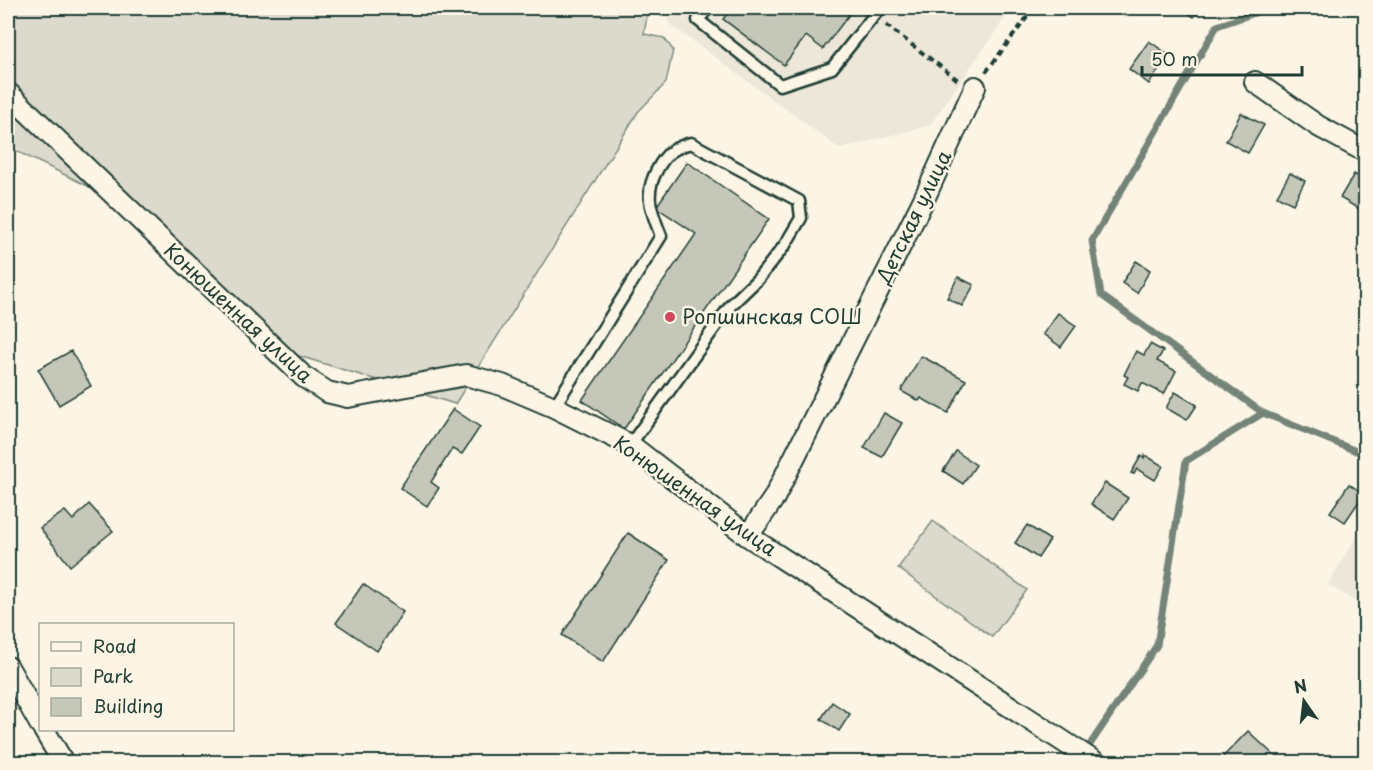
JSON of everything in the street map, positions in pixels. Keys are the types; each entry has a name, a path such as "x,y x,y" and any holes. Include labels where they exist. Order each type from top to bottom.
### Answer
{"street":[{"path":"1255,82 1318,126 1365,152"},
{"name":"Детская улица","path":"748,536 774,498 924,199 974,89"},
{"name":"Конюшенная улица","path":"8,93 304,377 327,392 348,397 466,375 502,385 554,407 630,445 748,536 1095,762"},
{"path":"8,667 39,722"},
{"path":"45,731 63,762"}],"lane":[{"path":"708,8 698,20 780,85 832,68 877,12"},
{"path":"554,407 661,236 649,197 650,181 674,148 691,143 799,201 801,218 785,245 758,279 731,304 630,445"}],"path":[{"path":"877,12 974,89 1034,8"}],"shaded area":[{"path":"679,8 1012,8 930,125 840,149 667,22"},
{"path":"1365,521 1365,607 1328,585"}],"green space":[{"path":"8,8 650,8 644,34 664,38 673,50 666,83 638,112 455,404 286,352 98,191 8,147"},
{"path":"933,521 1027,590 992,637 898,568"}],"building":[{"path":"732,8 854,8 823,49 806,36 784,65 723,19"},
{"path":"1180,8 1200,8 1194,17"},
{"path":"1149,41 1169,55 1149,84 1129,69"},
{"path":"1241,113 1264,125 1248,153 1226,141"},
{"name":"Ропшинская СОШ","path":"687,162 769,219 624,429 582,400 696,234 656,207"},
{"path":"1290,173 1305,181 1293,204 1277,196"},
{"path":"1354,174 1366,181 1366,213 1340,198"},
{"path":"1136,261 1150,270 1137,293 1122,283"},
{"path":"958,277 974,285 962,306 947,298"},
{"path":"1058,313 1076,326 1061,347 1043,334"},
{"path":"1150,344 1163,351 1157,361 1176,371 1164,394 1142,383 1138,391 1124,384 1128,377 1124,375 1136,351 1144,355"},
{"path":"71,351 91,386 59,405 38,369"},
{"path":"921,356 966,380 948,413 921,398 919,401 901,391"},
{"path":"1175,392 1197,405 1187,420 1166,408"},
{"path":"453,409 480,427 462,454 452,449 431,482 439,488 427,506 400,488"},
{"path":"884,413 902,423 882,457 864,448"},
{"path":"956,451 976,465 963,484 943,471"},
{"path":"1145,455 1163,466 1155,480 1137,469 1134,474 1131,473 1141,456 1144,458"},
{"path":"1105,483 1128,498 1114,519 1091,504"},
{"path":"1349,484 1364,494 1345,522 1330,512"},
{"path":"89,504 113,531 70,566 40,528 65,511 73,520"},
{"path":"1027,525 1050,540 1038,558 1015,543"},
{"path":"628,533 669,560 603,662 562,635"},
{"path":"363,584 403,612 377,651 336,623"},
{"path":"832,702 850,714 839,731 821,719"},
{"path":"1248,731 1278,759 1275,762 1218,762"}],"waterway":[{"path":"1089,746 1157,645 1186,461 1263,413 1101,295 1092,241 1217,26 1269,8"},
{"path":"1263,413 1361,453 1366,451"}],"place":[{"name":"Ропшинская СОШ","path":"670,317"}]}
